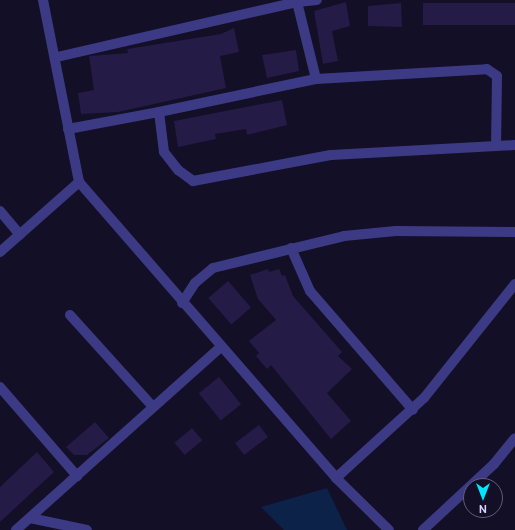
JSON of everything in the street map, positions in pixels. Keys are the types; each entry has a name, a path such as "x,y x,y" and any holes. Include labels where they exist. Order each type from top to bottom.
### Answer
{"street":[{"path":"43,0 56,57 68,129 79,182 336,478 389,530"},
{"path":"56,57 297,2 317,0"},
{"path":"297,2 316,79"},
{"path":"68,129 159,112 316,79 399,72 491,70 498,76 496,145"},
{"path":"159,112 164,152 178,170 193,181 332,155 515,145"},
{"path":"0,252 79,182"},
{"path":"0,211 20,235"},
{"path":"182,302 195,283 213,268 344,236 396,231 515,232"},
{"path":"291,248 310,291 413,410"},
{"path":"336,478 413,410 515,284"},
{"path":"70,315 153,407"},
{"path":"16,530 221,347"},
{"path":"0,387 77,476"},
{"path":"423,530 494,464 515,438"},
{"path":"30,518 87,530"}],"water":[{"path":"327,488 347,530 284,530 261,507"}],"building":[{"path":"346,2 350,26 332,31 338,61 323,64 314,11"},
{"path":"401,3 402,27 368,26 368,6"},
{"path":"423,3 515,3 515,25 423,25"},
{"path":"234,28 239,52 220,56 226,88 118,112 81,114 78,93 94,90 89,56 128,53 127,49 221,34"},
{"path":"296,50 299,71 267,78 262,55"},
{"path":"282,100 287,125 247,135 246,129 215,134 216,139 178,147 174,121"},
{"path":"268,269 269,272 279,269 282,276 285,275 293,296 342,352 338,356 352,369 327,393 351,421 331,439 271,365 267,369 256,356 259,353 249,341 276,320 258,299 250,275"},
{"path":"228,281 251,307 231,324 208,298"},
{"path":"219,377 241,404 221,421 199,393"},
{"path":"95,422 109,438 87,455 74,455 66,447"},
{"path":"259,425 268,437 244,455 235,443"},
{"path":"192,428 202,440 185,455 174,443"},
{"path":"37,452 54,472 0,522 0,487"}]}
